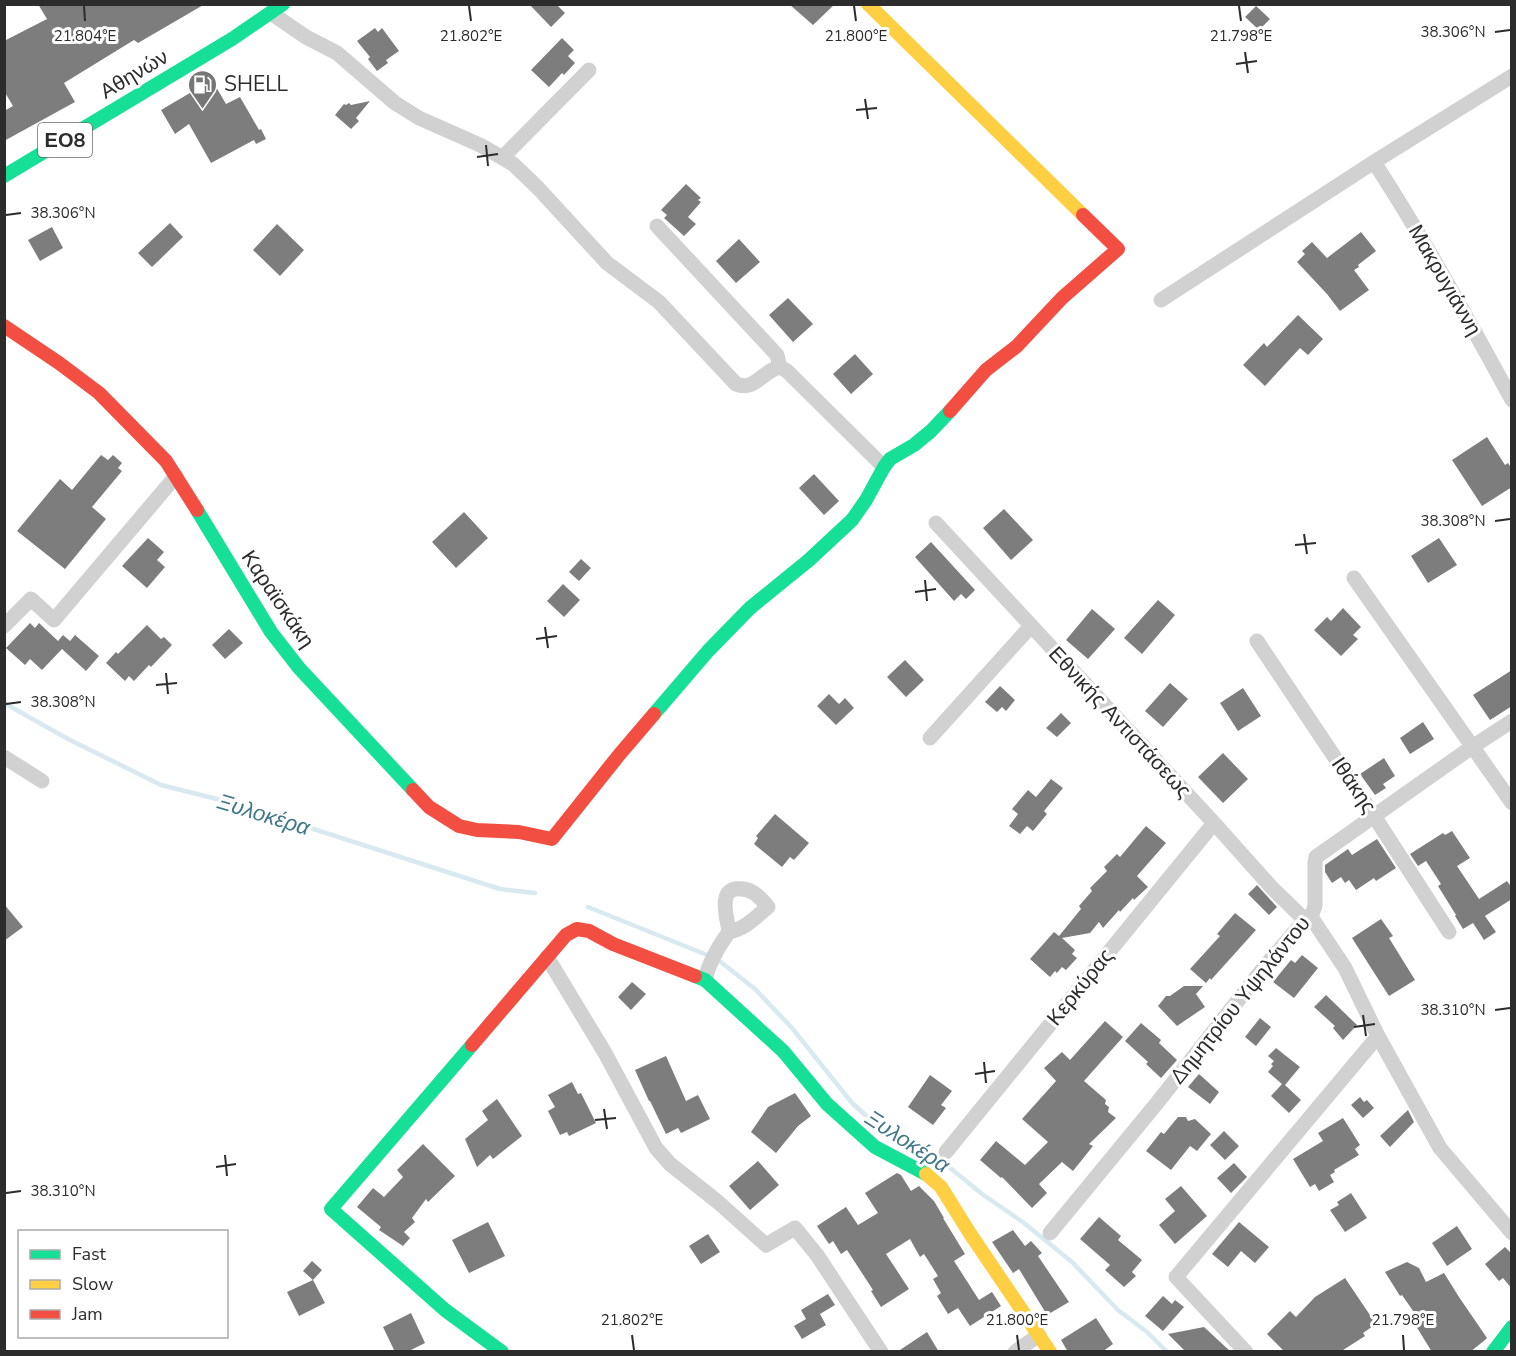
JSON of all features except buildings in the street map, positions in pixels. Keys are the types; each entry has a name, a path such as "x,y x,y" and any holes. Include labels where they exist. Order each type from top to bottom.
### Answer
{"street":[{"path":"277,9 306,38 337,53 404,109 503,157 522,172 608,263 658,302 736,384 748,386 772,369 780,367 787,371 884,467 890,459 914,445 931,431 986,370 1017,346 1062,298 1118,249 868,4"},
{"name":"Αθηνών","path":"4,176 277,9"},
{"path":"503,157 589,70"},
{"path":"1161,300 1512,76"},
{"name":"Μακρυγιάννη","path":"1374,162 1463,310 1512,400"},
{"path":"657,225 777,354 780,367"},
{"name":"Καραϊσκάκη","path":"4,326 99,393 158,452 176,476 271,632 299,668 429,807 459,826 477,830 519,832 552,839 708,651 750,608 809,560 852,520 884,467"},
{"path":"4,626 31,599 54,620 176,476"},
{"name":"Εθνικής Αντιστάσεως","path":"936,523 1273,889 1308,918 1345,968 1378,1036 1440,1148 1512,1233"},
{"path":"1354,578 1512,803"},
{"path":"930,738 1030,626"},
{"name":"Ιθάκης","path":"1257,641 1449,932"},
{"name":"Δημητρίου Υψηλάντου","path":"1050,1233 1266,965 1308,918 1315,906 1316,857 1512,721"},
{"path":"4,757 42,781"},
{"name":"Κερκύρας","path":"946,1152 1214,823"},
{"path":"502,1352 445,1310 332,1209 566,935 577,929 589,931 629,951 705,980 783,1051 827,1104 867,1140 924,1172 941,1188 1050,1352"},
{"path":"705,980 710,963 729,932"},
{"path":"547,957 605,1053 656,1148 670,1164 718,1202 766,1245 795,1228 817,1255 881,1352"},
{"path":"1246,1352 1176,1277 1378,1036"},
{"path":"1493,1352 1512,1327"},
{"path":"1015,1352 1040,1335"}],"waterway":[{"name":"Ξυλοκέρα","path":"4,703 68,739 161,785 233,803 500,889 535,893"},
{"name":"Ξυλοκέρα","path":"588,907 717,959 755,989 792,1028 852,1103 872,1121 932,1153 982,1194 1024,1223 1072,1262 1118,1310 1147,1332 1167,1352"}],"traffic: fast":[{"path":"4,176 232,39 283,4"},
{"path":"654,714 708,651 750,608 809,560 852,520 890,459 914,445 950,411"},
{"path":"197,510 271,632 299,668 413,790"},
{"path":"695,976 705,980 783,1051 827,1104 875,1147 926,1174"},
{"path":"472,1045 331,1209 445,1310 502,1352"},
{"path":"1493,1352 1512,1327"}],"traffic: slow":[{"path":"868,4 1083,215"},
{"path":"926,1174 941,1187 1050,1352"}],"traffic: jam":[{"path":"950,411 986,370 1017,346 1062,298 1118,249 1083,215"},
{"path":"4,326 99,393 166,461 197,510"},
{"path":"413,790 429,807 459,826 477,830 519,832 552,839 654,714"},
{"path":"472,1045 566,935 577,929 589,931 613,944 695,976"}],"place":[{"name":"SHELL","path":"203,110"}]}
